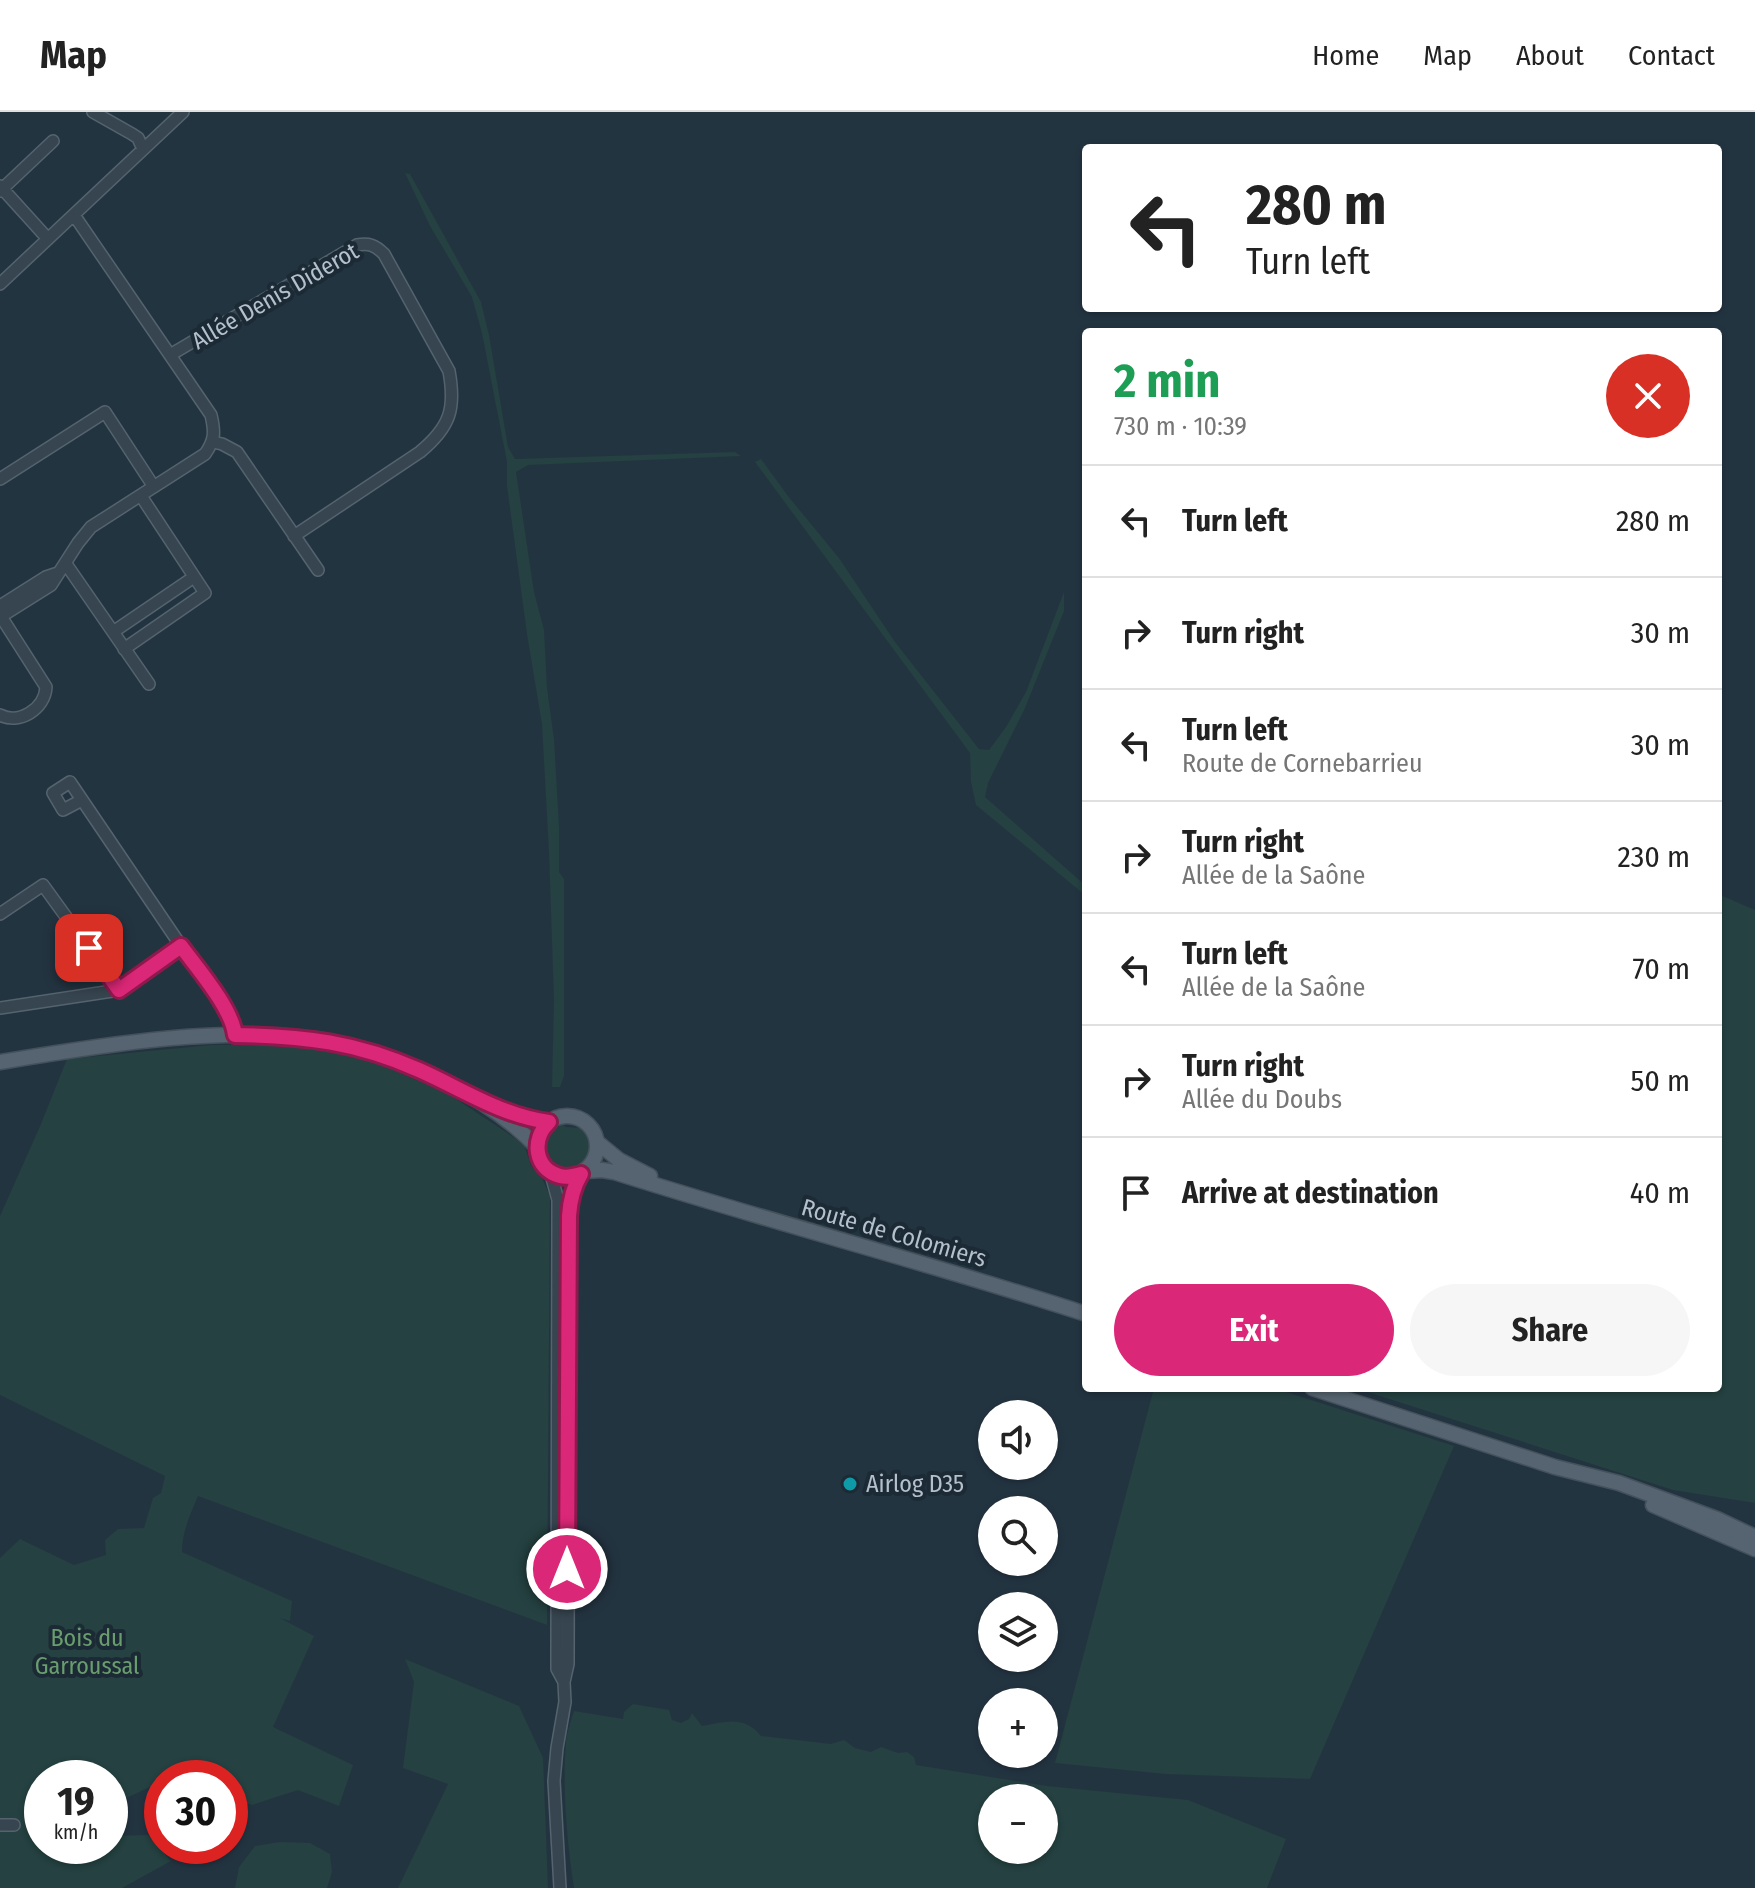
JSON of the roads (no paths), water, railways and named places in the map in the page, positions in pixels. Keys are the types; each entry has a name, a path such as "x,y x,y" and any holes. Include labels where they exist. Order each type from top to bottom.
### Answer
{"main road":[{"path":"0,1062 128,1044 217,1036 309,1038 359,1048 418,1070 523,1117 549,1122"},
{"path":"473,1097 537,1147"},
{"path":"558,1117 579,1118 594,1132 597,1142 593,1163 583,1172 568,1177 550,1171 538,1156 540,1133 558,1117"},
{"name":"Route de Colomiers","path":"597,1142 619,1160 689,1196"},
{"name":"Route de Colomiers","path":"583,1172 614,1172 1082,1313"},
{"path":"1324,1392 1555,1467 1755,1549"},
{"path":"1555,1467 1619,1483 1717,1519 1755,1537"}],"street":[{"path":"93,112 138,138 143,149"},
{"path":"0,284 183,112"},
{"path":"48,239 1,189 53,141"},
{"path":"0,715 16,719 40,706 46,687 0,616 51,585 91,527 205,454 213,442 211,415 74,215"},
{"name":"Allée Denis Diderot","path":"170,355 357,245 376,246 384,254 449,371 453,391 452,409 445,427 434,441 294,536"},
{"path":"0,479 105,412 154,487"},
{"path":"213,442 237,452 318,570"},
{"path":"124,649 205,593 141,496"},
{"path":"0,606 62,568"},
{"path":"62,568 149,684"},
{"path":"113,632 194,577"},
{"path":"82,800 221,1001 235,1035"},
{"path":"0,914 43,885 119,990"},
{"path":"0,1008 119,990 181,946"},
{"path":"217,1036 225,1010"},
{"path":"550,1171 558,1200 557,1669 564,1682"},
{"path":"560,1888 554,1781 568,1664 569,1216 570,1200 583,1172"},
{"path":"0,1825 14,1825"}],"place":[{"name":"Airlog D35","path":"850,1484"}],"park label":[{"name":"Bois du Garroussal","path":"87,1652"}]}
